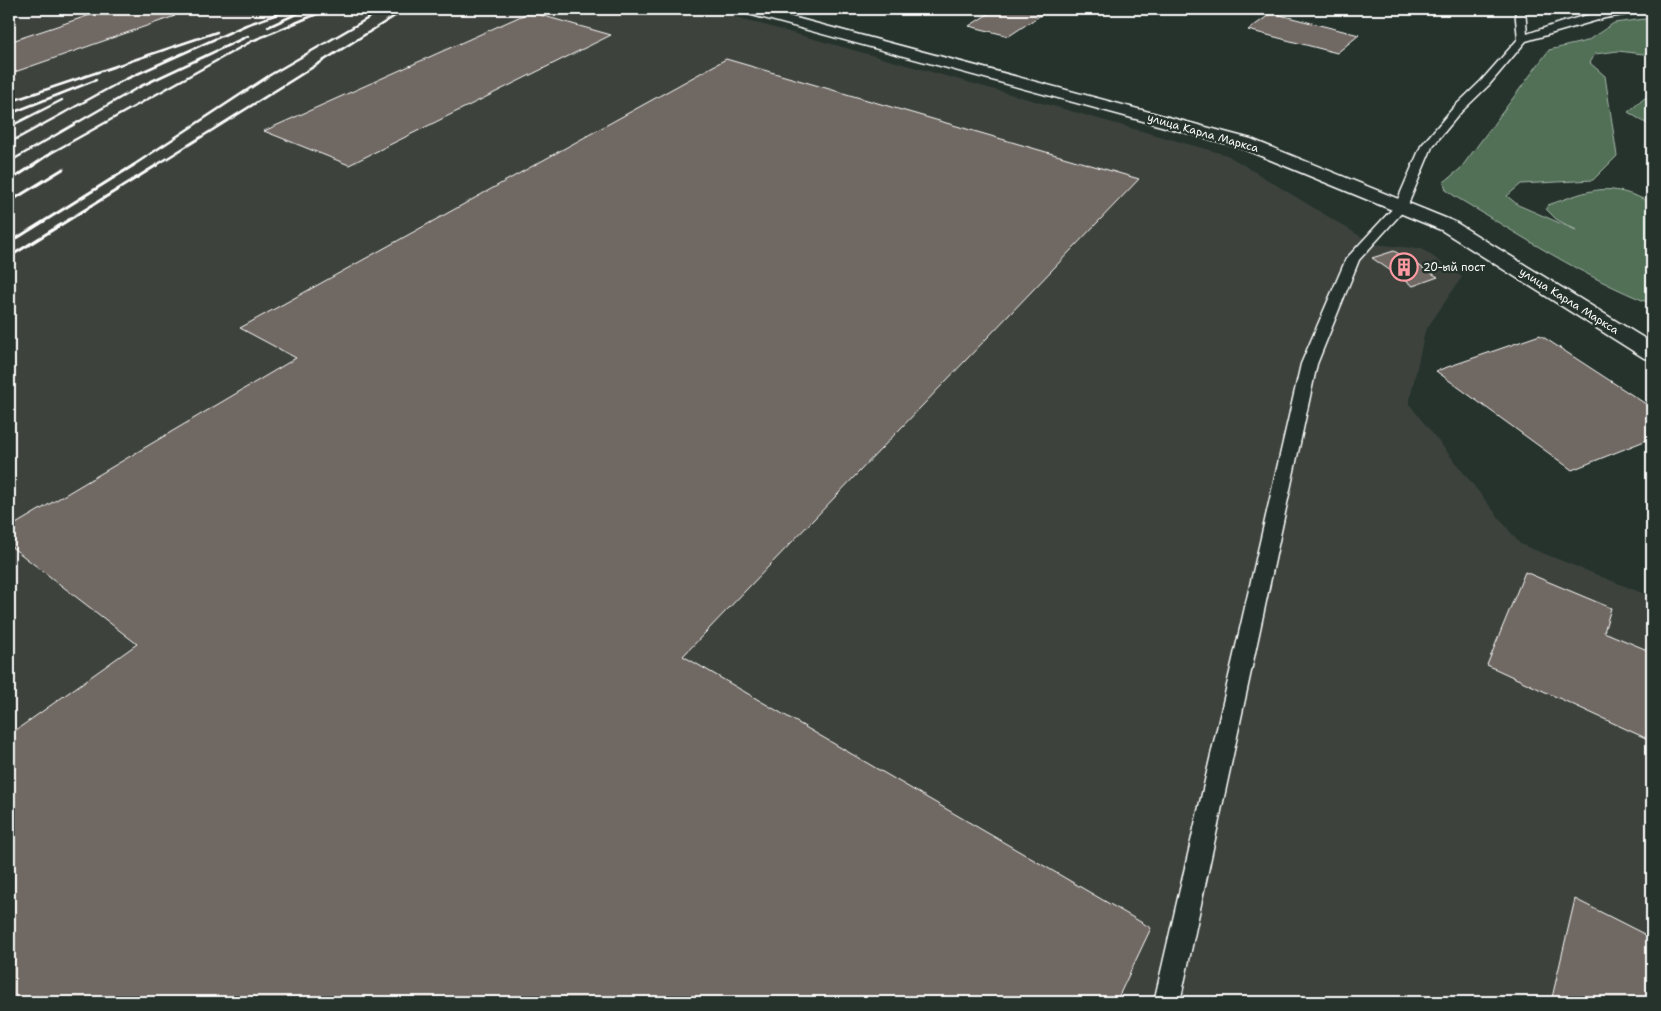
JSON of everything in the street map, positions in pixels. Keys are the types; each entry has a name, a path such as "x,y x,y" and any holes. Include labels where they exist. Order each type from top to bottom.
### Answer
{"street":[{"name":"улица Карла Маркса","path":"746,9 1245,143 1448,226 1652,353"}],"lane":[{"path":"1520,9 1523,40"},
{"path":"1167,1002 1309,364 1353,259 1401,207 1427,146 1457,110 1485,84 1523,40 1549,30 1604,15 1642,9"}],"shaded area":[{"path":"44,9 707,9 1227,155 1373,244 1422,249 1462,277 1425,331 1409,404 1520,544 1652,597 1652,1002 9,1002 9,20"}],"green space":[{"path":"1652,18 1652,55 1618,51 1595,54 1590,63 1605,76 1617,156 1593,180 1521,184 1507,196 1518,205 1576,230 1556,219 1546,209 1548,205 1577,195 1600,190 1623,192 1652,203 1652,270 1649,269 1652,271 1652,304 1601,281 1552,255 1456,197 1446,190 1444,182 1460,169 1549,50 1587,41 1614,23"},
{"path":"1652,92 1652,127 1628,112"}],"building":[{"path":"108,9 155,9 175,16 9,74 9,42"},
{"path":"996,9 1050,9 1009,36 969,26"},
{"path":"530,12 611,35 349,165 264,131"},
{"path":"1272,13 1359,35 1337,53 1248,30"},
{"path":"726,59 1139,179 683,656 1151,928 1116,1002 9,1002 9,735 137,644 9,545 9,528 296,358 240,328"},
{"name":"20-ый пост","path":"1394,251 1438,277 1413,286 1372,258"},
{"path":"1540,335 1652,408 1652,438 1572,470 1436,371"},
{"path":"1525,572 1611,608 1604,632 1652,652 1652,741 1487,665"},
{"path":"1575,899 1652,938 1652,1002 1551,1002"}],"railway":[{"path":"9,143 124,80 246,25 292,9"},
{"path":"268,27 307,9"},
{"path":"32,166 51,153 252,41 329,9"},
{"path":"132,166 270,75 384,9"},
{"path":"155,166 406,9"},
{"path":"9,102 217,32"},
{"path":"9,162 139,87 248,36"},
{"path":"9,114 96,80"},
{"path":"9,127 62,100"},
{"path":"9,181 34,165"},
{"path":"9,243 134,165"},
{"path":"9,257 157,165"},
{"path":"9,202 63,169"}],"place":[{"name":"20-ый пост","path":"1404,267"}]}
